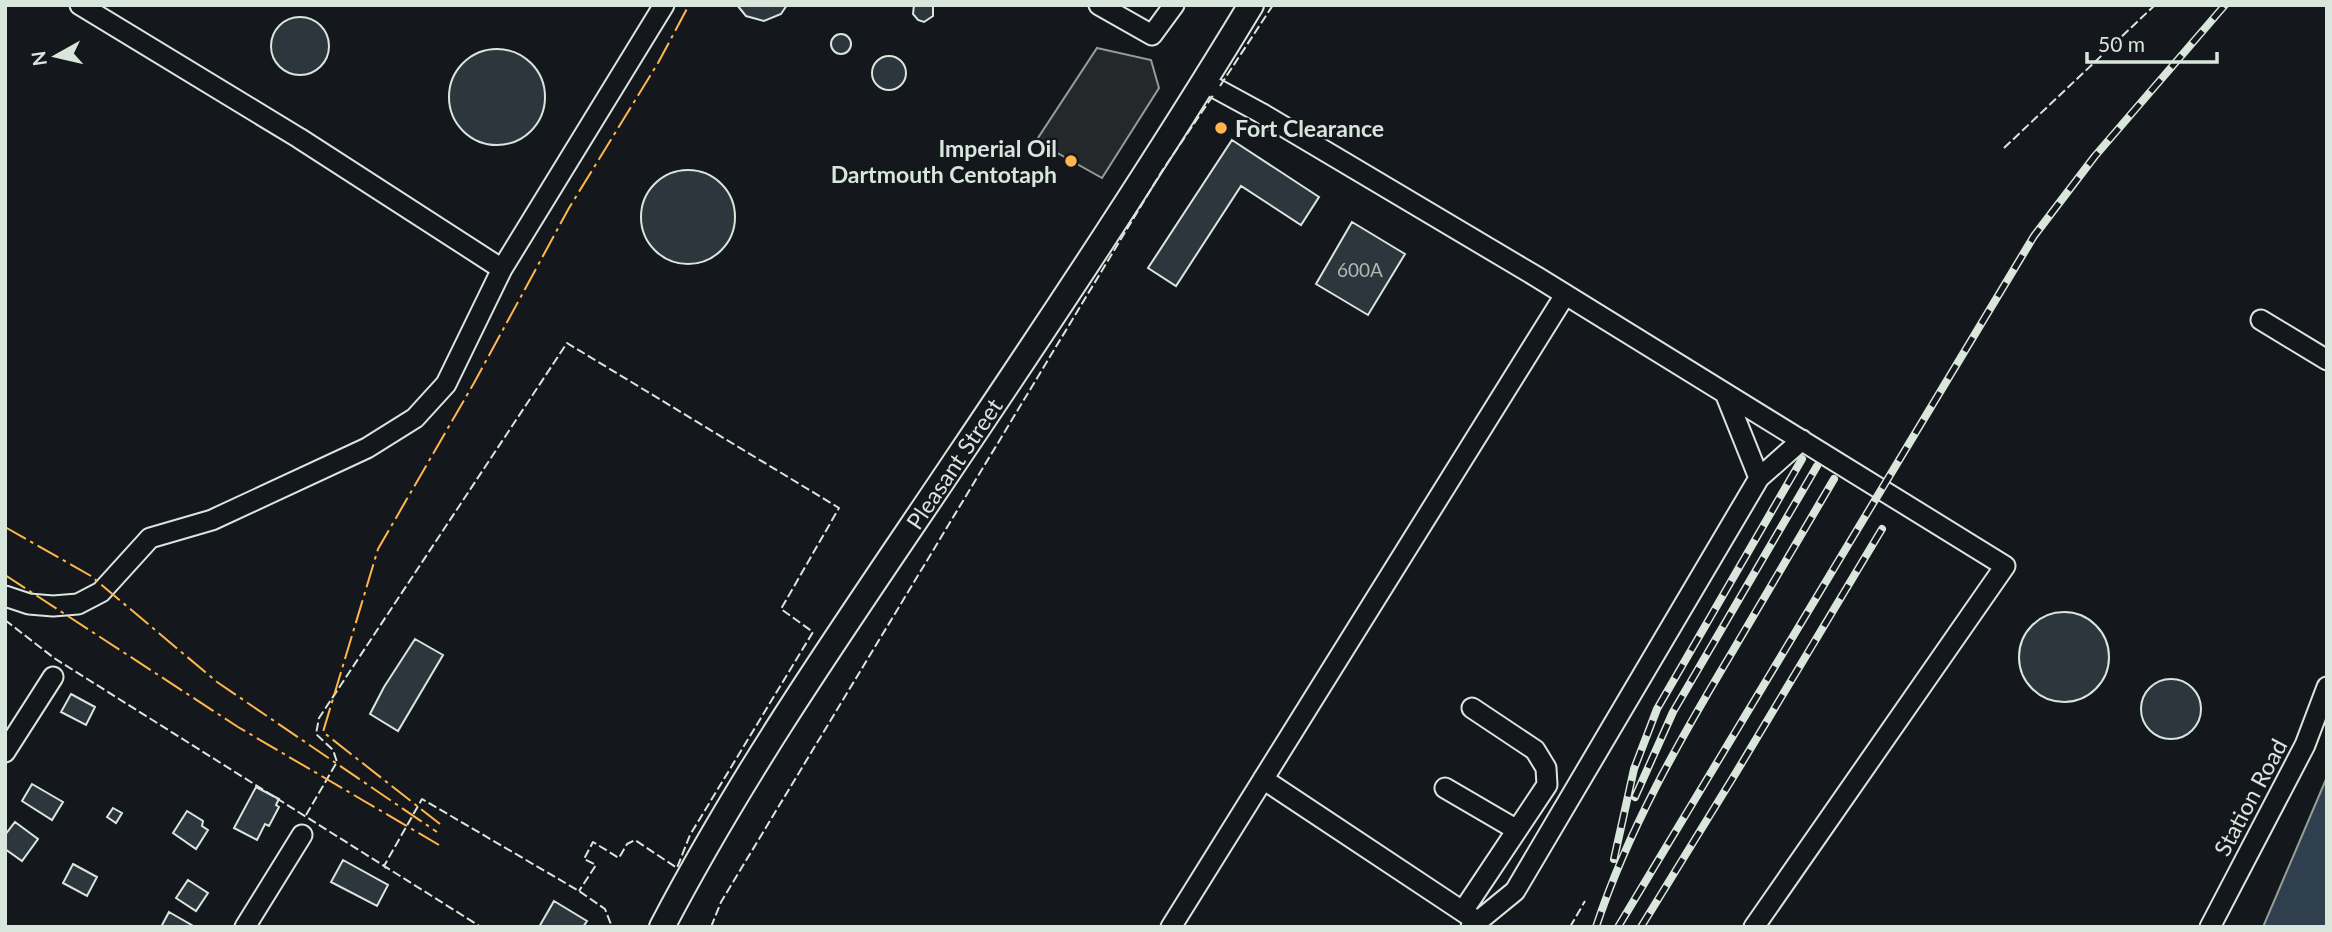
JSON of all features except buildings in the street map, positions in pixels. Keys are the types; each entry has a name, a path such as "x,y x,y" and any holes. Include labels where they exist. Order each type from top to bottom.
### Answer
{"main road":[{"name":"Pleasant Street","path":"662,927 695,863 820,659 955,462 1204,82 1251,5"}],"street":[{"path":"80,5 299,138 502,269"},
{"path":"5,596 29,604 78,604 101,592 150,538 212,520 367,448 415,418 446,384 502,269 664,5"},
{"path":"1099,5 1152,35 1174,5"},
{"path":"1204,82 1565,295 2005,566 1754,927"},
{"path":"1171,927 1565,295"},
{"path":"2261,320 2327,360"},
{"path":"1725,393 1759,478"},
{"path":"1470,920 1515,891 1759,478 1802,440"},
{"path":"5,752 53,677"},
{"name":"Station Road","path":"2210,927 2305,745 2327,687"},
{"path":"1470,920 1517,830 1547,785 1546,768 1535,750 1472,708"},
{"path":"1263,779 1470,920"},
{"path":"1445,788 1517,830"},
{"path":"244,927 302,835"}],"shaded area":[{"path":"1097,48 1151,60 1159,88 1102,178 1036,141"}],"water":[{"path":"2327,777 2327,927 2263,927"}],"railway":[{"path":"1618,927 2034,236 2095,156 2225,5"},
{"path":"1614,859 1634,769 1657,709 1802,459"},
{"path":"1635,797 1673,712 1817,466"},
{"path":"1596,927 1623,856 1674,753 1834,479"},
{"path":"1641,927 1882,529"}],"fence":[{"path":"1220,86 1273,5"},
{"path":"2004,148 2155,5"},
{"path":"711,927 721,902 1162,171 1214,94"},
{"path":"306,815 337,762 333,750 316,734 319,718 567,343 839,508 781,609 813,632 690,835 677,868 635,840 627,844 619,858 593,842 584,859 596,865 579,891"},
{"path":"5,620 54,658 481,927"},
{"path":"386,868 384,866 422,799 579,891 605,909 612,927"},
{"path":"1570,927 1585,901"}],"power":[{"path":"440,824 323,732 378,549 474,383 569,208 658,63 689,5"},
{"path":"5,527 91,576 217,682 437,832"},
{"path":"5,575 238,727 439,845"}],"place":[{"name":"Fort Clearance","path":"1221,128"},
{"name":"Imperial Oil Dartmouth Centotaph","path":"1071,161"}]}
